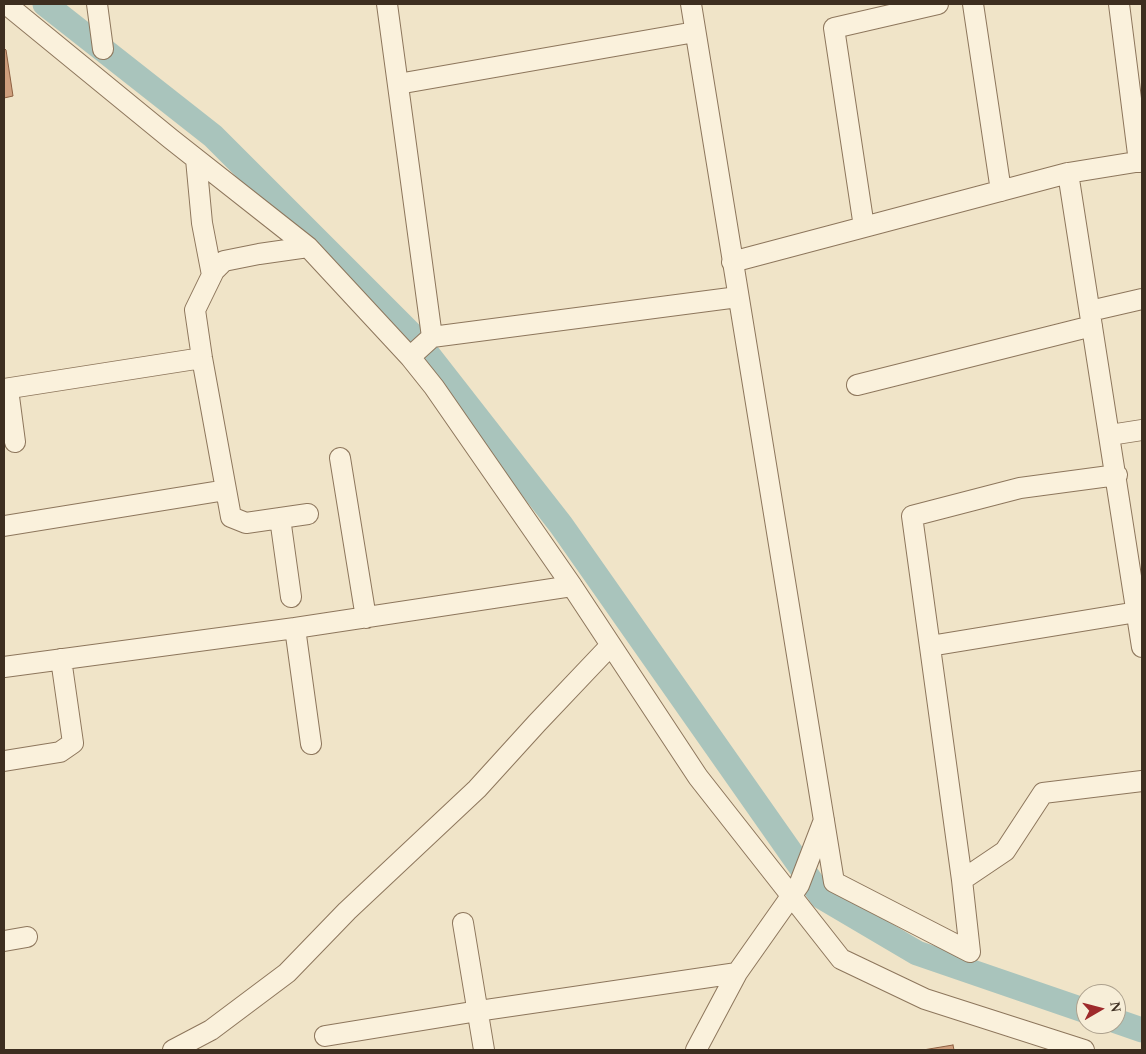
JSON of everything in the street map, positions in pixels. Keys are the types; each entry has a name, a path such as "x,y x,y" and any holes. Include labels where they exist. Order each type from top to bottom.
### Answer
{"street":[{"path":"6,4 196,159 308,247 410,357 434,387 572,586 698,777 795,890 841,959 925,999 1034,1043 1084,1050"},
{"path":"97,4 102,49"},
{"path":"386,4 430,339"},
{"path":"691,4 834,882 970,952 962,880 912,516 1020,488 1117,475"},
{"path":"864,227 834,28 938,4"},
{"path":"972,4 1001,191"},
{"path":"732,262 1068,173 1141,161 1119,4"},
{"path":"398,84 695,32"},
{"path":"196,159 202,223 212,275"},
{"path":"1068,173 1117,475 1142,647"},
{"path":"308,247 224,261 212,275 195,310 231,517 246,523 308,514"},
{"path":"410,357 430,339 738,297"},
{"path":"857,385 1091,318 1142,299"},
{"path":"15,442 6,389 202,358"},
{"path":"1110,435 1142,430"},
{"path":"340,458 366,618"},
{"path":"4,526 226,490"},
{"path":"280,518 291,597"},
{"path":"4,667 366,618 572,586"},
{"path":"930,646 1137,612"},
{"path":"295,628 311,744"},
{"path":"173,1050 211,1030 286,973 347,911 477,789 611,645"},
{"path":"4,761 60,752 73,742 61,659"},
{"path":"962,880 1005,851 1043,793 1142,782"},
{"path":"696,1050 737,973 795,890 809,862 825,819"},
{"path":"463,923 484,1050"},
{"path":"4,941 27,937"},
{"path":"325,1036 478,1011 737,973"}],"building":[{"path":"4,48 6,50 13,96 4,98"},
{"path":"953,1045 954,1050 923,1050"}],"waterway":[{"path":"45,4 213,136 415,338 561,525 822,897 917,953 1076,1008"},
{"path":"1126,1024 1142,1030"}]}
